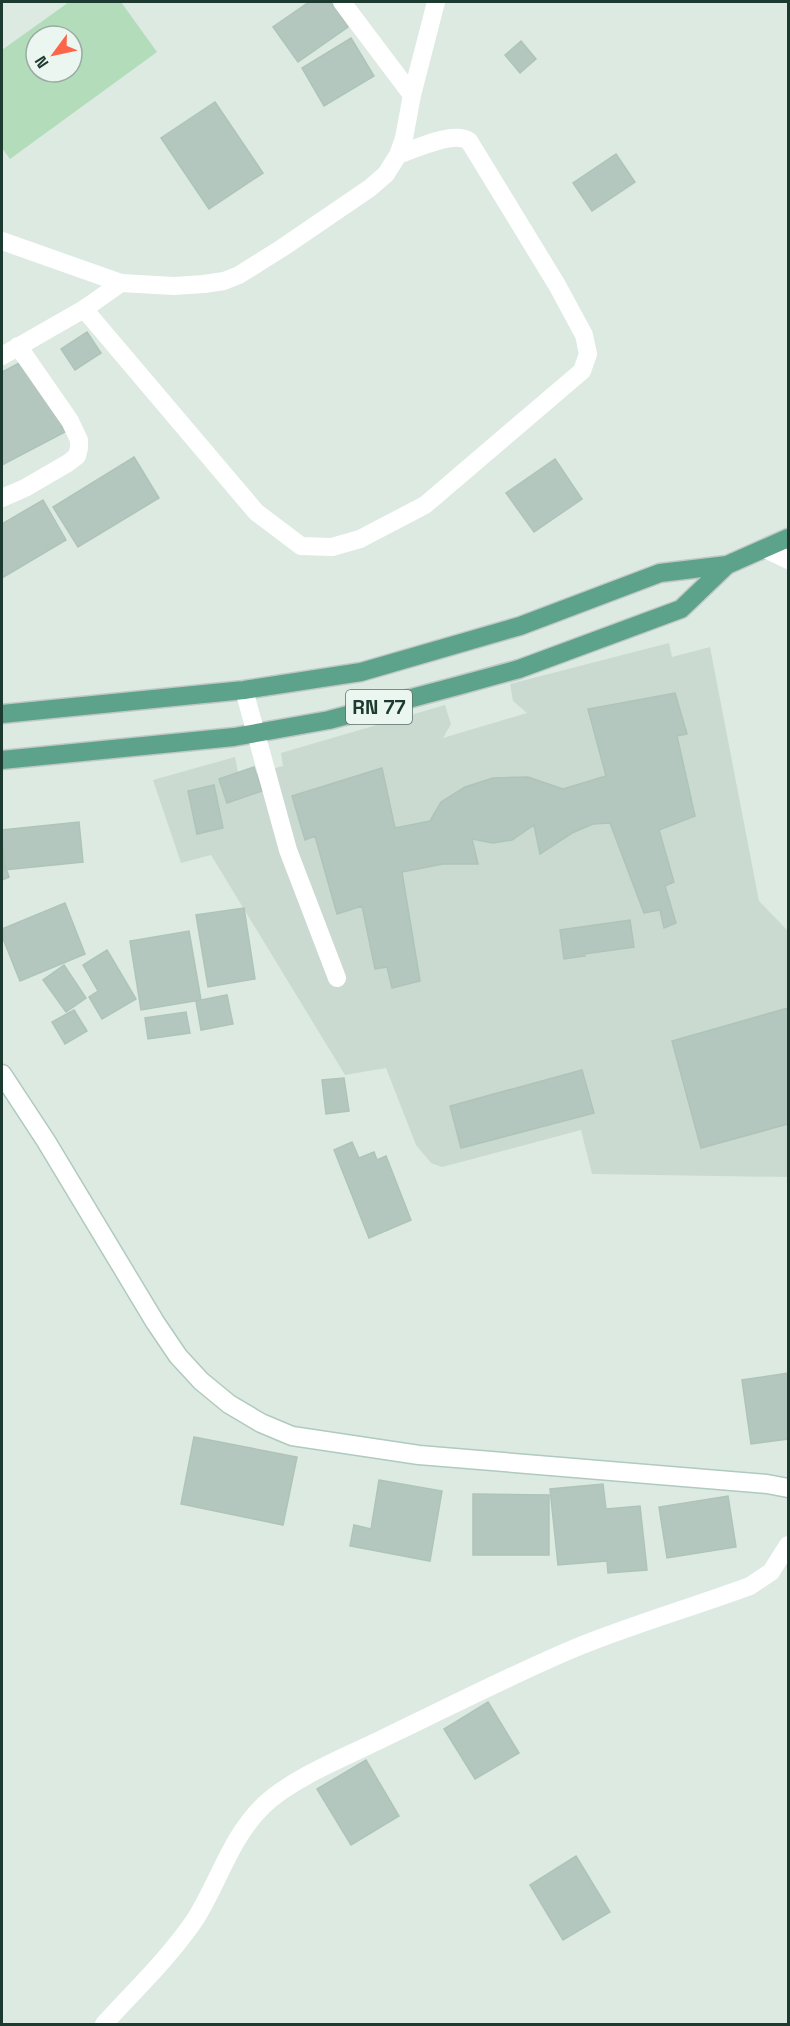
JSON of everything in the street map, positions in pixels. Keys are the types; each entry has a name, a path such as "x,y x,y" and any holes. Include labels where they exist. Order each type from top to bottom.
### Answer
{"main road":[{"name":"RN 77","path":"2,714 244,690 362,672 520,626 660,573 727,565 789,538"},
{"name":"RN 77","path":"2,760 234,737 329,720 519,669 681,609 727,565"}],"street":[{"path":"342,2 412,95"},
{"path":"2,241 121,284 174,286 204,284 224,281 239,275 370,188 386,174 398,155 404,138 412,95 436,2"},
{"path":"84,309 256,512 301,546 332,547 360,539 425,505 582,371 588,354 584,335 557,285 469,141 464,138 450,138 398,155"},
{"path":"2,356 84,309 121,284"},
{"path":"2,498 25,488 68,463 77,456 80,440 18,346"},
{"path":"765,549 789,560"},
{"path":"244,690 288,850 337,978"},
{"path":"2,1074 46,1141 155,1322 178,1356 201,1381 229,1404 261,1423 292,1436 418,1455 755,1483 789,1488"},
{"path":"104,2025 196,1917 250,1820 265,1804 284,1790 327,1766 577,1647 763,1580 789,1545"}],"shaded area":[{"path":"669,643 672,657 710,647 759,901 788,931 788,1177 592,1174 581,1130 442,1167 431,1163 416,1145 386,1068 345,1075 211,855 181,863 153,780 235,757 239,778 283,766 281,753 445,705 451,724 443,738 527,713 513,701 510,684"}],"green space":[{"path":"69,2 121,2 157,52 10,159 2,148 2,50 24,34 24,84 84,84 84,24 38,24"}],"building":[{"path":"309,2 331,2 348,27 298,62 273,27"},
{"path":"351,38 374,76 324,106 302,68"},
{"path":"521,41 536,59 520,73 505,55"},
{"path":"215,102 263,173 209,209 161,138"},
{"path":"616,154 635,182 592,211 573,183"},
{"path":"87,332 101,353 75,370 61,349"},
{"path":"27,359 65,432 2,465 2,372"},
{"path":"134,457 159,498 78,547 53,507"},
{"path":"555,459 582,499 534,532 506,493"},
{"path":"43,500 66,540 2,578 2,524"},
{"path":"675,693 687,734 677,736 695,816 659,830 674,882 665,886 676,923 664,928 660,910 644,913 610,823 593,824 572,833 540,854 534,825 512,840 493,843 472,839 478,864 443,864 402,872 420,981 392,988 387,967 375,969 362,906 337,914 315,836 305,840 292,796 382,768 395,828 430,821 441,802 465,787 493,778 528,777 563,789 606,776 588,709"},
{"path":"254,767 262,791 227,803 219,779"},
{"path":"214,785 223,828 197,834 188,791"},
{"path":"79,822 83,862 4,870 2,830"},
{"path":"2,856 9,877 2,880"},
{"path":"65,903 85,954 20,981 2,936 2,929"},
{"path":"244,908 255,979 208,987 196,915"},
{"path":"630,920 634,947 564,959 560,930"},
{"path":"189,931 201,1000 141,1010 130,941"},
{"path":"107,950 136,999 102,1019 89,997 98,991 83,965"},
{"path":"64,965 86,998 66,1012 43,980"},
{"path":"227,995 233,1024 201,1030 196,1001"},
{"path":"788,1008 788,1124 701,1148 672,1041"},
{"path":"74,1010 87,1031 65,1044 52,1022"},
{"path":"186,1012 190,1033 148,1039 145,1018"},
{"path":"582,1070 594,1113 461,1148 450,1106"},
{"path":"344,1078 349,1111 326,1114 322,1080"},
{"path":"352,1142 359,1158 374,1152 377,1160 386,1156 411,1220 369,1238 334,1150"},
{"path":"788,1373 788,1439 751,1444 742,1380"},
{"path":"194,1437 297,1457 283,1525 181,1504"},
{"path":"379,1480 442,1491 430,1561 350,1546 354,1525 371,1529"},
{"path":"603,1484 606,1509 640,1506 647,1570 608,1573 607,1561 558,1565 550,1489"},
{"path":"473,1494 549,1495 549,1555 473,1555"},
{"path":"728,1496 736,1547 667,1558 659,1507"},
{"path":"488,1702 519,1753 475,1779 444,1729"},
{"path":"366,1760 399,1816 351,1845 317,1789"},
{"path":"576,1856 610,1912 563,1940 530,1885"}]}
